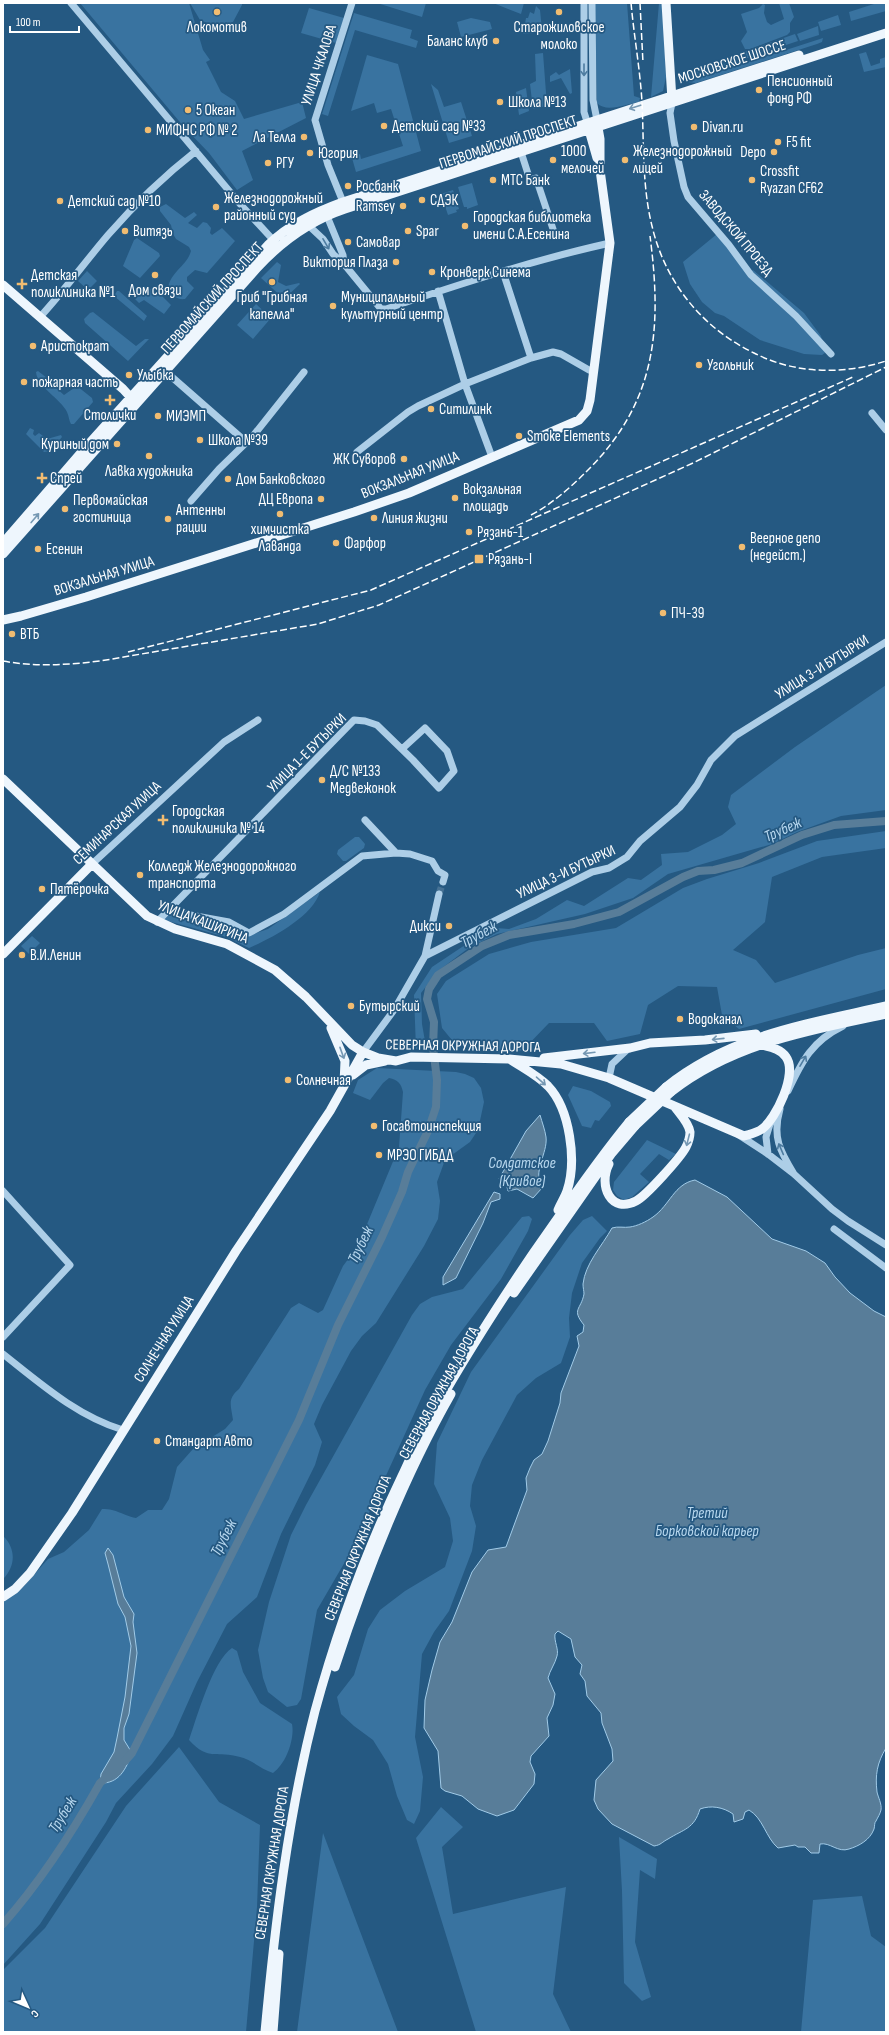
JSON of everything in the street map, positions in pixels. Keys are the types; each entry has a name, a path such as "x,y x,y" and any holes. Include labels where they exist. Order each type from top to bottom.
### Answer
{"main road":[{"path":"666,3 672,99"},
{"name":"МОСКОВСКОЕ ШОССЕ","path":"593,125 886,27"},
{"name":"МОСКОВСКОЕ ШОССЕ","path":"672,99 886,33"},
{"name":"ПЕРВОМАЙСКИЙ ПРОСПЕКТ","path":"3,554 133,402 275,243 302,220 343,202 593,125"},
{"name":"ПЕРВОМАЙСКИЙ ПРОСПЕКТ","path":"3,543 66,469 165,371 275,243 327,216 521,152 593,125"},
{"name":"ВОКЗАЛЬНАЯ УЛИЦА","path":"3,620 50,608 341,517 408,493 579,420 589,406 610,243 593,125"},
{"path":"3,285 133,402"},
{"path":"3,292 133,402"},
{"name":"УЛИЦА КАШИРИНА","path":"3,779 147,916 175,929 226,944 275,970 290,981 352,1045 363,1052"},
{"name":"СЕМИНАРСКАЯ УЛИЦА","path":"3,954 92,864"},
{"name":"СЕВЕРНАЯ ОКРУЖНАЯ ДОРОГА","path":"273,2032 278,1962 288,1876 312,1736 315,1710 347,1609 381,1519 425,1428 491,1317 550,1228 632,1124 689,1070 721,1052 753,1038 886,1006"},
{"name":"СЕВЕРНАЯ ОКРУЖНАЯ ДОРОГА","path":"668,1089 714,1063 758,1044 886,1014"},
{"name":"СОЛНЕЧНАЯ УЛИЦА","path":"327,1020 345,1061 343,1089"},
{"path":"535,1060 630,1048 650,1043 705,1040 748,1034 770,1033"},
{"path":"737,1134 744,1136 761,1130 773,1116 789,1081 789,1063 786,1057 776,1049 758,1044"},
{"name":"СОЛНЕЧНАЯ УЛИЦА","path":"3,1597 19,1586 34,1568 72,1513 236,1251 330,1111 363,1052"},
{"name":"СЕВЕРНАЯ ОКРУЖНАЯ ДОРОГА","path":"363,1052 378,1058 396,1061 411,1057 535,1060 561,1064 609,1078 737,1134"},
{"path":"509,1059 538,1077 548,1087 556,1096 565,1117 570,1150 570,1180 567,1192 550,1228"},
{"path":"348,1080 360,1068 366,1065 380,1061 396,1061"},
{"path":"620,1144 606,1171 604,1186 612,1199 619,1203 628,1204 637,1201 645,1194 686,1146 690,1132 688,1125 674,1106"},
{"name":"СЕВЕРНАЯ ОРУЖНАЯ ДОРОГА","path":"323,1704 354,1609 388,1521 450,1397 511,1297 620,1144 632,1124"},
{"name":"СЕВЕРНАЯ ОКРУЖНАЯ ДОРОГА","path":"265,2032 282,1877 294,1801 312,1736 323,1704"}],"street":[{"path":"71,3 196,152 275,243"},
{"name":"УЛИЦА ЧКАЛОВА","path":"343,202 328,165 315,120 352,3"},
{"name":"ВОКЗАЛЬНАЯ УЛИЦА","path":"584,3 584,112 593,125"},
{"name":"ВОКЗАЛЬНАЯ УЛИЦА","path":"592,3 593,125"},
{"name":"ЗАВОДСКОЙ ПРОЕЗД","path":"672,99 670,112 674,141 684,187 688,197 729,245 751,275 796,316 831,354"},
{"path":"40,317 74,280 108,236 140,200 196,152"},
{"path":"521,152 530,180 536,178 553,229"},
{"path":"327,216 343,254 344,264"},
{"path":"308,225 319,234 332,254 344,264 381,309 386,309 438,291 576,250 610,243"},
{"path":"503,272 531,358"},
{"path":"438,291 465,384 492,457"},
{"path":"358,452 408,412 418,406 465,384 531,358 553,352 562,354 594,371"},
{"path":"165,371 246,442"},
{"path":"191,501 219,469 246,442 304,372"},
{"path":"872,414 886,430"},
{"name":"УЛИЦА 3-И БУТЫРКИ","path":"425,956 592,872 609,868 627,857 640,842 680,807 697,785 712,760 735,736 886,642"},
{"name":"СЕМИНАРСКАЯ УЛИЦА","path":"92,864 224,742 258,720"},
{"name":"УЛИЦА 1-Е БУТЫРКИ","path":"158,922 354,720 366,721 377,725 402,749 414,760 439,788 454,771 447,751 425,728 402,749"},
{"path":"366,820 396,853"},
{"path":"168,911 230,922 249,933 284,914 362,856 396,853 410,854 432,861 438,870 445,875 443,882"},
{"path":"363,1052 394,1010 425,956 438,896"},
{"path":"853,1021 832,1031 811,1049 796,1074 780,1109 776,1122 776,1134 784,1156 794,1174 832,1209 886,1245"},
{"path":"609,1078 612,1064 630,1048"},
{"path":"768,1154 766,1137 773,1116"},
{"name":"СЕВЕРНАЯ ОКРУЖНАЯ ДОРОГА","path":"737,1134 768,1154 794,1174"},
{"path":"3,1191 70,1265 3,1337"},
{"path":"834,1229 886,1268"},
{"path":"3,1354 64,1402 102,1424 123,1430"}],"shaded area":[{"path":"80,3 189,3 203,50 210,60 206,62 221,92 235,101 244,119 302,102 306,118 242,151 253,180 237,190 209,153 184,127"},
{"name":"Локомотив","path":"190,3 242,3 242,5 233,22 217,27 200,20"},
{"path":"377,3 426,3 422,17"},
{"path":"493,3 524,3 521,14"},
{"path":"595,3 627,3 634,96 640,98 639,102 611,108 601,106 597,103"},
{"path":"659,3 663,3 666,77 663,91 651,97"},
{"path":"779,3 789,3 794,17 790,23 790,32 787,35 750,49 745,49 741,41 747,32 741,14 759,8 763,4 765,5 764,13 767,22 771,25 784,19"},
{"path":"877,3 886,3 886,11 851,21 849,12"},
{"path":"536,6 540,10 542,30 537,33 523,34 526,18 528,18 530,12 534,14"},
{"path":"309,8 344,18 336,43 301,33"},
{"path":"354,13 412,30 410,38 418,41 416,48 355,30 328,116 322,114"},
{"path":"838,15 841,25 821,31 818,22"},
{"path":"471,18 490,22 492,29 461,37 457,22"},
{"path":"818,26 819,35 800,41 797,34"},
{"path":"795,34 798,41 688,78 685,76 686,72"},
{"path":"823,38 822,42 817,44 696,83 687,82"},
{"path":"866,52 871,66 880,63 880,59 886,57 886,67 864,72 859,54"},
{"path":"543,53 547,106 533,109 530,84 536,81 535,54"},
{"path":"367,55 398,64 421,151 356,172 352,158 360,154 361,159 403,146 391,109 377,113 374,103 351,111"},
{"path":"570,69 572,93 570,94 561,78 550,82 550,76 556,72 559,75"},
{"path":"431,84 438,90 444,107 461,102 472,136 449,143"},
{"path":"526,88 529,111 519,115 516,92"},
{"path":"472,183 478,205 467,209 467,207 464,207 458,187"},
{"path":"453,190 459,209 456,210 457,212 448,215 441,194"},
{"path":"166,204 185,218 194,212 197,215 188,223 197,228 203,222 207,223 211,228 210,233 212,235 222,228 235,241 207,273 195,270 187,277 187,281 194,288 185,299 179,299 171,293 168,288 172,277 186,261 191,251 189,247 176,239 171,225 160,211 160,207"},
{"path":"717,234 748,273 753,270 804,313 821,336 825,353 822,355 804,354 760,340 724,316 715,313 702,302 690,284 683,262"},
{"path":"137,238 159,253 160,256 140,278 123,266 134,240"},
{"path":"277,262 281,265 278,282 286,286 300,284 284,299 261,278"},
{"path":"87,271 97,281 88,290 78,281"},
{"path":"153,287 171,305 164,314 144,300 139,303 135,299 147,289 149,290"},
{"path":"117,291 119,291 147,316 144,321 114,296"},
{"path":"256,304 271,318 253,339 237,325"},
{"path":"93,312 136,346 145,339 149,339 128,361 85,323 84,319"},
{"path":"38,371 56,385 56,388 64,395 77,386 92,398 93,402 74,424 71,424 68,414 60,402 40,383 36,372"},
{"path":"30,428 34,430 33,434 35,436 39,433 47,439 61,435 62,437 50,451 44,452 26,434"},
{"path":"886,685 886,810 841,816 797,832 772,844 668,874 633,898 585,914 497,934 470,947 438,971 421,993 422,1024 426,1047 416,1049 414,995 432,967 468,943 496,928 509,929 536,919 567,900 584,906 628,878 641,880 662,865 661,854 688,852 722,835 736,824 728,807 731,795 795,747"},
{"path":"886,831 886,848 822,857 772,877 765,922 733,950 756,960 775,983 858,955 886,948 886,989 739,1029 722,1015 717,987 678,986 648,1005 640,1034 607,1041 594,1023 549,1023 523,1050 502,1053 456,1045 442,1028 437,994 446,981 489,954 531,942 616,928 683,888 707,879 759,863 817,841"},
{"path":"355,837 359,837 365,844 364,848 346,861 343,861 337,854 338,850"},
{"path":"320,892 316,901 309,910 290,926 269,939 249,948 226,937 164,920 169,915 250,935 268,929"},
{"path":"32,936 40,943 29,954 21,946"},
{"path":"377,1068 456,1072 474,1078 481,1088 484,1102 478,1130 470,1142 445,1160 437,1182 440,1201 438,1219 424,1246 376,1323 362,1336 351,1351 322,1405 314,1424 322,1442 315,1465 281,1534 257,1597 227,1624 197,1682 173,1736 152,1764 116,1803 106,1822 40,1924 3,1965 3,1602 24,1586 48,1559 64,1552 89,1530 102,1509 116,1511 136,1518 148,1510 162,1510 169,1499 177,1467 193,1449 225,1429 233,1420 231,1399 291,1308 299,1303 318,1313 323,1310 343,1266 358,1246 399,1147 403,1092 399,1082 389,1078 383,1083 370,1100 353,1093 358,1080"},
{"path":"573,1086 591,1091 610,1102 611,1106 599,1121 595,1120 591,1128 582,1126 568,1095"},
{"path":"647,1140 676,1154 669,1160 659,1154 640,1174 649,1182 632,1197 624,1200 617,1196 613,1190 614,1182"},
{"path":"529,1216 532,1219 528,1231 501,1279 451,1345 425,1390 353,1548 317,1610 301,1699 297,1705 287,1707 268,1692 263,1678 258,1650 269,1602 291,1535 306,1505 412,1315 420,1304 432,1297 463,1289 522,1217"},
{"path":"592,1216 607,1231 600,1238 582,1263 572,1293 569,1318 570,1337 561,1363 536,1378 517,1395 482,1460 472,1485 470,1506 476,1526 472,1551 449,1611 434,1632 422,1654 415,1737 423,1777 420,1811 414,1824 407,1820 397,1796 388,1764 373,1740 341,1714 337,1697 354,1675 368,1629 380,1610 405,1591 445,1567 453,1541 450,1518 434,1484 437,1443 471,1372 570,1235 583,1220"},
{"path":"3,1536 10,1546 13,1557 10,1568 3,1579"},
{"path":"232,1648 237,1651 243,1672 260,1703 292,1724 293,1730 291,1744 286,1757 278,1769 273,1773 249,1760 240,1757 213,1754 202,1751 189,1740 212,1676 225,1654"},
{"path":"179,1747 219,1802 260,1825 257,1907 246,2032 3,2032 3,1970 45,1928 126,1806"},
{"path":"441,1807 463,1827 442,1847 453,1914 566,1887 553,1994 571,2032 476,2032 416,1838"},
{"path":"323,1833 398,2032 297,2032"},
{"path":"619,1837 657,1859 655,1879 640,1870 635,1942 651,1997 642,2001 624,1983"},
{"path":"862,1896 871,1936 886,1947 886,2032 801,2032 813,1900"}],"water":[{"name":"Солдатское (Кривое)","path":"540,1115 546,1134 546,1143 539,1169 539,1182 542,1188 533,1198 517,1189 508,1191 505,1179 499,1179 526,1131"},
{"name":"Третий Борковской карьер","path":"695,1180 727,1197 772,1239 806,1251 825,1263 835,1277 850,1293 874,1311 886,1317 886,1748 879,1764 876,1780 881,1810 874,1829 867,1839 857,1846 845,1850 838,1849 827,1844 820,1844 819,1853 811,1853 805,1847 798,1847 795,1845 778,1848 770,1839 758,1818 749,1810 745,1812 743,1819 734,1822 733,1814 725,1810 717,1807 700,1809 695,1821 688,1828 654,1846 612,1824 598,1809 594,1800 596,1780 613,1761 612,1749 602,1723 601,1713 587,1696 585,1681 580,1674 582,1665 575,1657 571,1639 558,1631 555,1634 557,1656 548,1678 555,1694 553,1705 547,1718 549,1736 531,1756 530,1762 535,1774 534,1784 514,1810 497,1816 478,1809 462,1796 445,1791 441,1788 438,1751 424,1728 425,1700 440,1642 452,1622 472,1572 488,1550 506,1547 527,1490 526,1478 534,1460 542,1454 548,1441 560,1403 561,1393 579,1346 577,1336 583,1332 584,1325 577,1312 583,1299 584,1277 590,1262 612,1228 639,1225 647,1221 664,1207 677,1190 688,1182"},
{"path":"494,1192 500,1194 500,1199 491,1202 483,1223 456,1278 443,1285 443,1277"},
{"path":"108,1548 113,1555 124,1597 134,1614 133,1622 137,1653 129,1714 124,1728 124,1740 132,1753 124,1770 117,1778 107,1783 100,1783 101,1774 114,1752 125,1697 131,1646 125,1617 118,1604 105,1553"}],"waterway":[{"name":"Трубеж","path":"125,1761 132,1753 299,1420 338,1325 382,1237 402,1192 408,1172 428,1131 436,1107 437,1080 433,1047 434,1022 427,999 429,989 438,975 482,946 509,935 574,924 619,912 683,877 698,871 714,870 742,863 802,835 834,825 886,821"},
{"name":"Трубеж","path":"3,1924 43,1874 67,1838 100,1783 108,1776"}],"tunnel":[{"path":"439,894 443,882"}],"railway":[{"path":"631,3 642,102 646,196 658,247 666,266 688,301 702,317 735,343 770,360 786,365 819,370 836,370 853,369 886,361"},
{"path":"640,3 643,63"},
{"path":"531,515 546,506 568,489 588,470 611,444 628,417 641,390 649,362 654,332 654,270 650,236"},
{"path":"3,661 51,665 100,661 318,624 379,605 693,463 886,367"},
{"path":"128,652 371,590 853,377"}],"place":[{"name":"Локомотив","path":"217,12"},
{"name":"Старожиловское молоко","path":"559,12"},
{"name":"Баланс клуб","path":"496,41"},
{"name":"Пенсионный фонд РФ","path":"759,90"},
{"name":"Школа №13","path":"500,102"},
{"name":"5 Океан","path":"188,110"},
{"name":"Детский сад №33","path":"384,126"},
{"name":"Divan.ru","path":"694,127"},
{"name":"МИФНС РФ № 2","path":"148,130"},
{"name":"Ла Телла","path":"304,137"},
{"name":"F5 fit","path":"778,142"},
{"name":"Depo","path":"774,152"},
{"name":"Югория","path":"310,153"},
{"name":"1000 мелочей","path":"553,160"},
{"name":"Железнодорожный лицей","path":"625,160"},
{"name":"РГУ","path":"268,163"},
{"name":"МТС Банк","path":"493,180"},
{"name":"Crossfit Ryazan CF62","path":"752,180"},
{"name":"Росбанк","path":"348,186"},
{"name":"СДЭК","path":"422,200"},
{"name":"Детский сад №10","path":"60,201"},
{"name":"Ramsey","path":"403,206"},
{"name":"Железнодорожный районный суд","path":"216,207"},
{"name":"Городская библиотека имени С.А.Есенина","path":"465,226"},
{"name":"Витязь","path":"125,231"},
{"name":"Spar","path":"408,231"},
{"name":"Самовар","path":"348,242"},
{"name":"Виктория Плаза","path":"396,262"},
{"name":"Кронверк Синема","path":"432,272"},
{"name":"Дом связи","path":"155,275"},
{"name":"Гриб \"Грибная капелла\"","path":"272,282"},
{"name":"Детская поликлиника №1","path":"22,284"},
{"name":"Муниципальный культурный центр","path":"333,306"},
{"name":"Аристократ","path":"33,346"},
{"name":"Угольник","path":"699,365"},
{"name":"Улыбка","path":"129,375"},
{"name":"пожарная часть","path":"24,382"},
{"name":"Столички","path":"110,400"},
{"name":"Ситилинк","path":"431,409"},
{"name":"МИЭМП","path":"158,416"},
{"name":"Smoke Elements","path":"519,436"},
{"name":"Школа №39","path":"200,440"},
{"name":"Куриный дом","path":"117,444"},
{"name":"Лавка художника","path":"149,456"},
{"name":"ЖК Суворов","path":"404,459"},
{"name":"Спрей","path":"42,478"},
{"name":"Дом Банковского","path":"228,479"},
{"name":"Вокзальная площадь","path":"455,498"},
{"name":"ДЦ Европа","path":"321,499"},
{"name":"Первомайская гостиница","path":"65,509"},
{"name":"химчистка Лаванда","path":"280,514"},
{"name":"Линия жизни","path":"374,518"},
{"name":"Антенны рации","path":"168,519"},
{"name":"Рязань-1","path":"469,532"},
{"name":"Фарфор","path":"336,543"},
{"name":"Веерное депо (недейст.)","path":"742,547"},
{"name":"Есенин","path":"38,549"},
{"name":"Рязань-I","path":"479,559"},
{"name":"ПЧ-39","path":"663,613"},
{"name":"ВТБ","path":"12,634"},
{"name":"Д/С №133 Медвежонок","path":"322,780"},
{"name":"Городская поликлиника № 14","path":"163,820"},
{"name":"Колледж Железнодорожного транспорта","path":"140,875"},
{"name":"Пятёрочка","path":"42,889"},
{"name":"Дикси","path":"449,926"},
{"name":"В.И.Ленин","path":"22,955"},
{"name":"Бутырский","path":"351,1006"},
{"name":"Водоканал","path":"680,1019"},
{"name":"Солнечная","path":"288,1080"},
{"name":"Госавтоинспекция","path":"374,1126"},
{"name":"МРЭО ГИБДД","path":"379,1155"},
{"name":"Стандарт Авто","path":"157,1441"}]}
